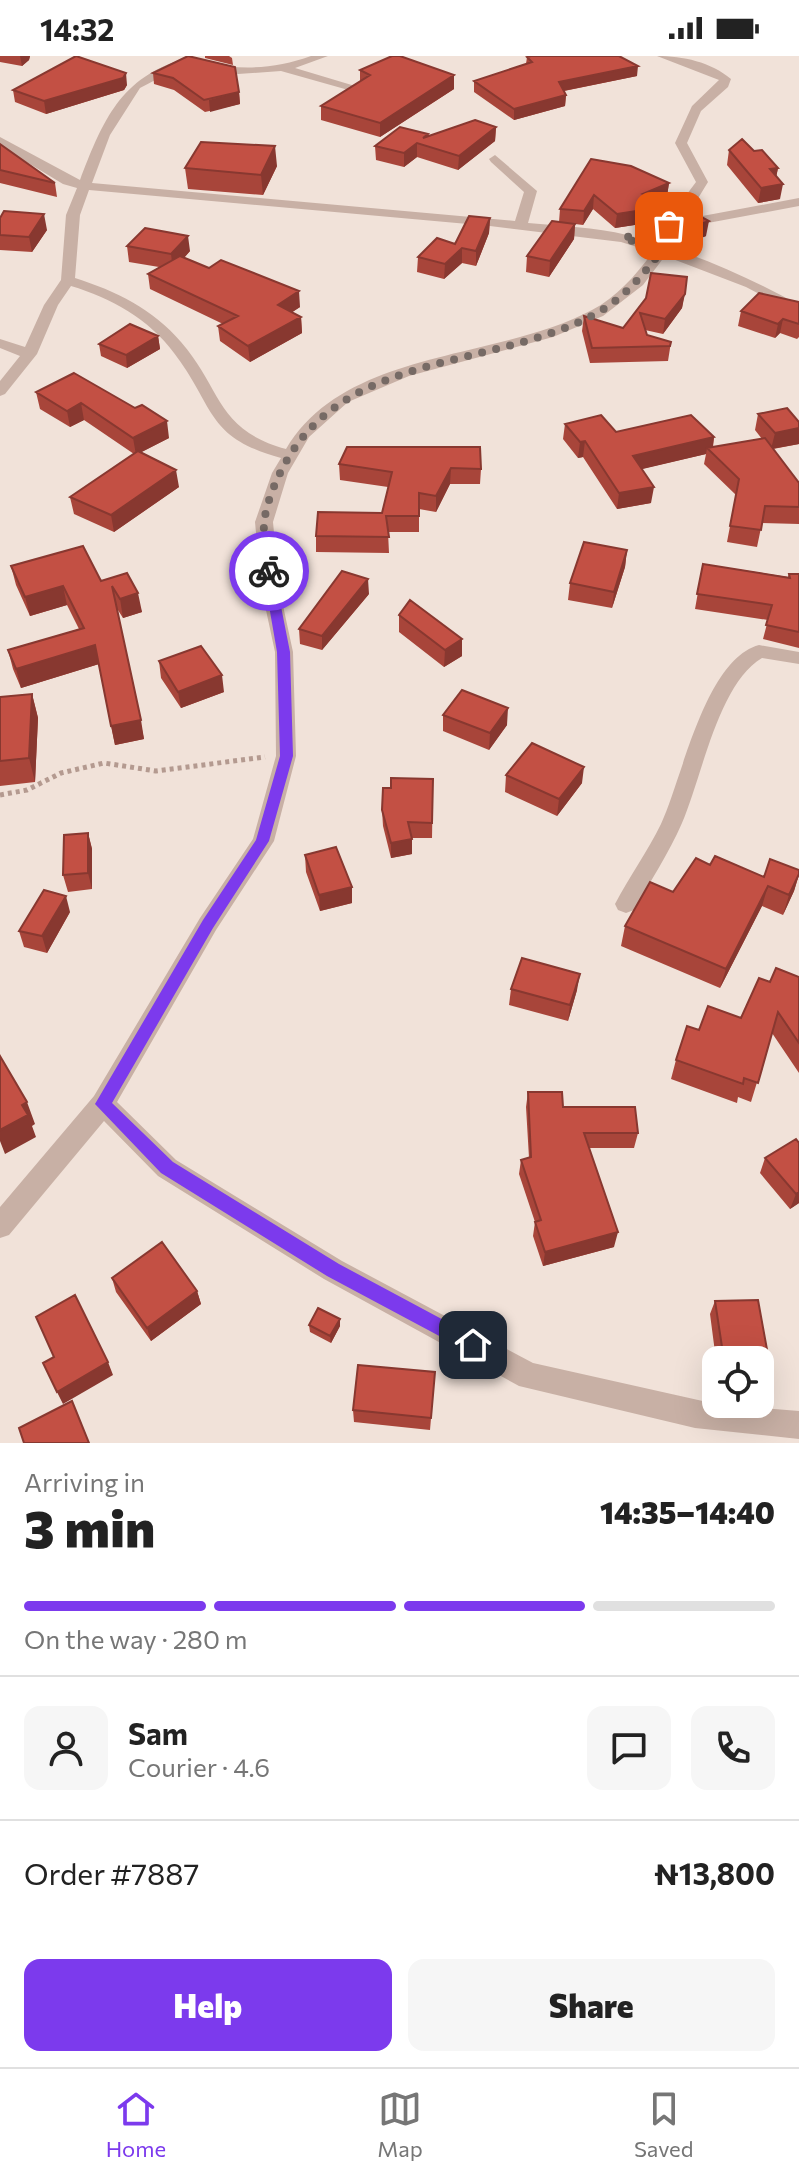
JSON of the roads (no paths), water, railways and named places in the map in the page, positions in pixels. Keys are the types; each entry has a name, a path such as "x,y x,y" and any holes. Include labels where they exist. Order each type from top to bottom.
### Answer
{"street":[{"path":"0,391 29,354 51,305 68,280 73,215 104,135 136,86 189,60 239,73 283,68 322,56"},
{"path":"646,231 692,197 702,182 681,143 696,109 724,85 725,79 702,67 663,56"},
{"path":"283,68 359,89"},
{"path":"0,141 68,181 85,186 623,238 751,284 799,311"},
{"path":"495,159 531,191 520,226"},
{"path":"623,238 799,202"},
{"path":"0,1226 103,1104 208,924 263,841 286,756 284,652 270,587 264,522 280,473 303,434 342,399 404,373 548,334 598,313 638,282 662,250"},
{"path":"68,280 98,289 158,326 188,361 211,403 239,436 290,455"},
{"path":"0,343 29,354"},
{"path":"626,904 671,825 720,695 742,661 759,651 799,658"},
{"path":"103,1104 167,1168 333,1270 529,1376 695,1414 799,1425"}]}
